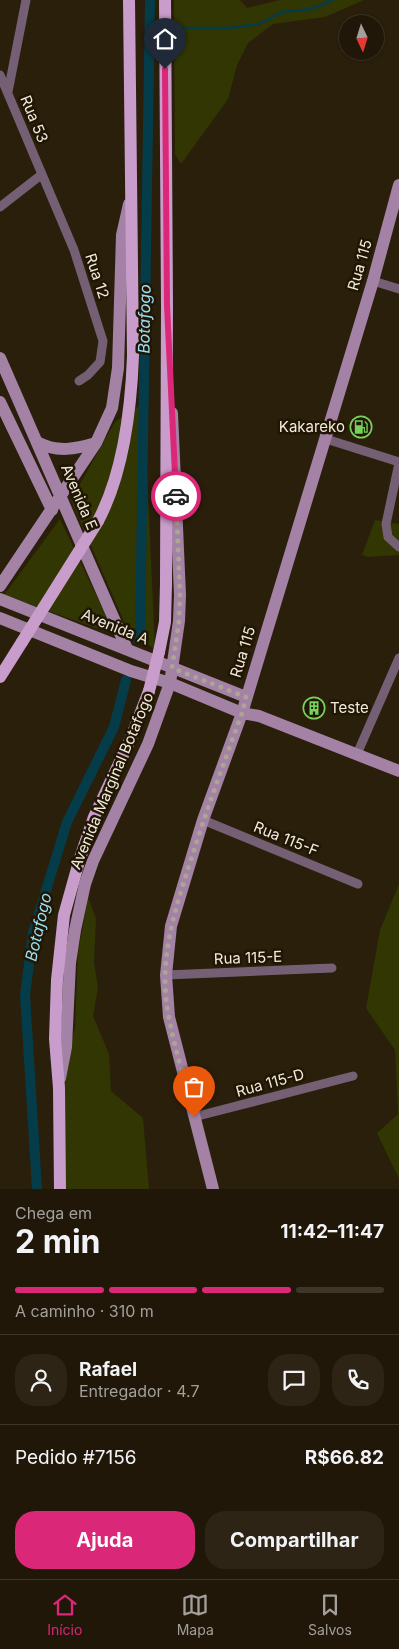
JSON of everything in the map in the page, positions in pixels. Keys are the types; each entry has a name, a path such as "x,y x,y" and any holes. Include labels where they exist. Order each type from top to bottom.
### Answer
{"main road":[{"path":"0,677 98,521 109,500 131,398 133,356 129,0"},
{"name":"Avenida Marginal Botafogo","path":"60,1189 55,1039 57,980 64,915 94,817 131,738 149,691 159,652 165,613 167,305 165,0"}],"street":[{"path":"8,92 26,0"},
{"name":"Rua 53","path":"0,75 41,174"},
{"path":"0,207 41,174"},
{"name":"Rua 12","path":"41,174 74,250 103,341 100,362 88,375 79,381"},
{"name":"Rua 115","path":"213,1189 169,1017 166,975 171,926 203,820 242,713 326,439 399,186"},
{"path":"0,586 96,443 112,408 118,368 122,235 130,200"},
{"path":"373,281 399,289"},
{"name":"Avenida Marginal Botafogo","path":"58,1088 66,1047 70,962 75,930 86,884 93,861 148,744 170,683 179,621 180,595 167,305"},
{"name":"Avenida E","path":"0,358 127,649"},
{"name":"Avenida E","path":"0,402 4,418 52,510"},
{"path":"326,439 399,463 386,524 388,537 399,547"},
{"path":"37,442 46,447 62,450 96,443"},
{"name":"Avenida A","path":"0,599 246,697"},
{"path":"0,618 131,671 170,683 242,713 259,716 399,771"},
{"path":"357,754 399,658"},
{"path":"246,697 259,716"},
{"name":"Rua 115-F","path":"203,820 358,884"},
{"name":"Rua 115-E","path":"166,975 332,968"},
{"name":"Rua 115-D","path":"194,1117 353,1076"}],"green space":[{"path":"174,0 240,0 247,8 280,0 364,0 325,17 273,24 248,43 237,65 228,99 181,164 175,154"},
{"path":"144,403 155,649 129,633 71,500 115,422"},
{"path":"60,519 115,635 4,595"},
{"path":"375,520 399,524 399,555 368,557 362,555"},
{"path":"399,884 399,1179 377,1133 398,1114 395,1050 366,1008 380,930"},
{"path":"88,898 96,918 94,962 98,988 93,1016 109,1054 111,1091 143,1118 149,1189 61,1189 59,1088 75,1028 78,952"}],"waterway":[{"name":"Botafogo","path":"137,639 140,633 150,0"},
{"path":"175,28 230,28 259,24 282,12 312,9 332,0"},
{"name":"Botafogo","path":"37,1189 25,995 33,933 67,822 114,727 126,680"}],"way so far":[{"path":"176,496 180,595 179,621 172,668 246,697 242,713 203,820 171,926 167,951 166,998 169,1017 194,1117"}],"place":[{"name":"Kakareko","path":"361,427"},
{"name":"Teste","path":"314,708"}],"route":[{"path":"165,69 167,305 176,496"}]}
